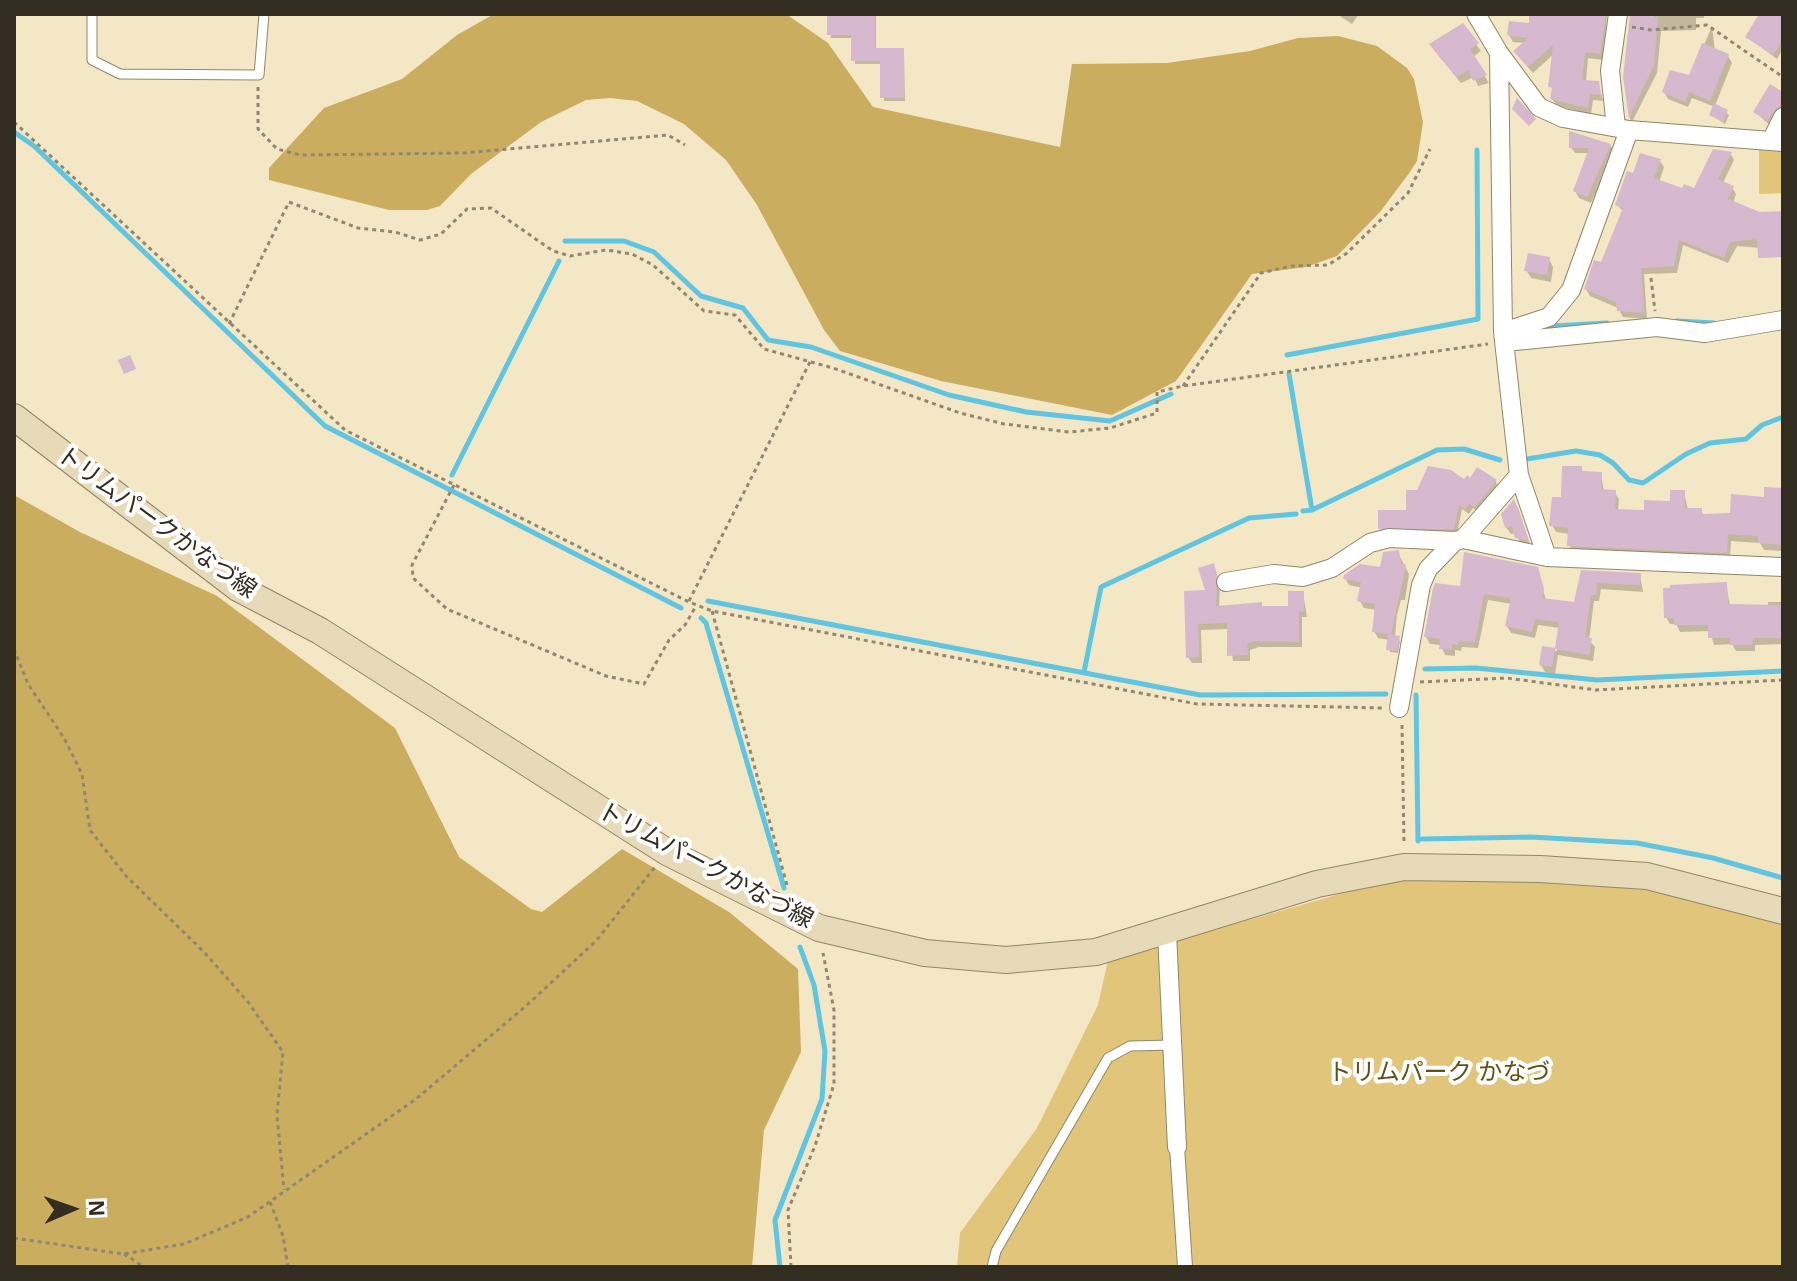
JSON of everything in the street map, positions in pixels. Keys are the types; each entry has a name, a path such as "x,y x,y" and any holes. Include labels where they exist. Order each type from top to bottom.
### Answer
{"main road":[{"name":"トリムパークかなづ線","path":"14,417 238,588 320,631 667,852 807,922 925,953 1006,960 1096,952 1167,933 1317,884 1404,867 1540,869 1647,876 1783,911"}],"street":[{"path":"1476,14 1499,53 1539,107 1563,118 1623,129 1778,141 1783,117"},
{"path":"1504,337 1549,317 1571,290 1623,129 1610,71 1617,19"},
{"path":"1499,53 1504,337 1519,475 1547,557"},
{"path":"1504,337 1657,327 1705,333 1783,320"},
{"path":"1400,714 1421,585 1428,569 1519,475"},
{"path":"1226,582 1274,574 1303,577 1332,568 1370,543 1389,538 1459,540 1547,557 1783,567"},
{"path":"1167,933 1185,1267"}],"lane":[{"path":"92,14 92,60 120,74 259,75 264,14"},
{"path":"992,1267 996,1251 1108,1058 1130,1046 1174,1045"}],"path":[{"path":"1617,19 1651,30 1707,25 1783,77"},
{"path":"259,75 258,129 277,149 300,155 463,153 668,135 685,145"},
{"path":"14,122 345,430 689,602 712,611 1197,704 1400,714 1404,867"},
{"path":"1183,386 1261,273 1291,266 1328,265 1347,253 1408,193 1430,149"},
{"path":"229,324 289,202 358,228 395,232 420,240 441,234 467,209 491,208 553,251 570,256 606,250 632,254 653,265 704,311 735,315 764,349 960,413 1004,424 1069,432 1110,428 1157,413 1157,392 1183,386 1504,337"},
{"path":"1651,278 1657,327"},
{"path":"689,602 810,362"},
{"path":"454,485 412,565 413,578 447,609 606,676 644,684 669,640 685,625 697,605"},
{"path":"712,611 834,1010 834,1084 815,1146 788,1210 791,1267"},
{"path":"14,649 28,684 64,738 82,774 90,830 126,876 204,952 248,1002 283,1052 277,1115 284,1191"},
{"path":"1415,682 1507,678 1596,690 1783,680"},
{"path":"14,1238 123,1254 184,1244 248,1217 416,1099 526,1006 596,941 667,852"},
{"path":"269,1201 283,1236 288,1267"},
{"path":"123,1254 144,1267"}],"green space":[{"path":"1759,147 1783,152 1783,193 1759,194"},
{"name":"トリムパーク かなづ","path":"1396,878 1649,886 1700,896 1783,925 1783,1267 957,1267 960,1233 1037,1128 1098,1005 1108,960"}],"shaded area":[{"path":"494,14 786,14 828,43 873,107 1060,147 1072,64 1167,63 1250,51 1298,38 1338,36 1377,46 1407,68 1414,79 1423,122 1417,161 1410,172 1380,212 1337,256 1306,267 1252,274 1176,381 1112,415 941,381 840,351 824,330 757,205 726,160 684,124 637,101 610,98 586,100 541,122 471,174 440,206 427,210 389,210 269,180 269,168 324,108 402,79 457,35"},
{"path":"14,495 80,532 217,596 395,728 459,857 531,909 542,912 622,849 729,912 798,969 801,1052 764,1130 752,1267 14,1267"}],"building":[{"path":"827,14 875,14 875,48 904,48 904,98 880,98 880,61 851,61 851,35 827,35"},
{"path":"1529,14 1606,14 1600,54 1585,52 1582,80 1599,81 1601,95 1590,94 1588,108 1550,99 1552,88 1548,87 1553,45 1528,67 1513,51 1528,38 1507,35 1509,21 1529,23"},
{"path":"1630,14 1658,17 1654,65 1629,118 1623,77"},
{"path":"1759,14 1783,14 1783,39 1773,55 1745,37"},
{"path":"1463,23 1479,43 1470,49 1487,75 1473,81 1469,70 1456,77 1429,44"},
{"path":"1702,43 1729,54 1710,101 1689,92 1685,102 1662,92 1670,70 1689,75"},
{"path":"1770,84 1783,92 1783,105 1776,108 1767,121 1753,112"},
{"path":"1517,98 1536,119 1529,126 1512,109"},
{"path":"1714,103 1728,110 1723,122 1709,115"},
{"path":"1569,131 1611,144 1587,197 1573,191 1589,148 1569,148"},
{"path":"1713,149 1732,152 1718,179 1734,186 1728,199 1760,212 1783,211 1783,257 1758,258 1757,239 1730,242 1724,258 1679,240 1674,266 1641,268 1644,313 1617,311 1616,302 1584,289 1594,260 1601,262 1623,208 1615,205 1627,171 1633,173 1640,153 1661,159 1654,178 1682,188 1684,184 1694,188"},
{"path":"1528,253 1550,257 1547,275 1524,271"},
{"path":"130,355 136,369 124,374 118,360"},
{"path":"1428,466 1451,470 1464,479 1467,475 1470,478 1477,467 1497,480 1475,507 1469,504 1465,509 1459,505 1454,529 1378,529 1378,510 1406,510 1406,490 1417,490"},
{"path":"1562,466 1582,466 1582,471 1602,472 1601,489 1616,490 1615,509 1644,510 1644,500 1670,501 1670,490 1685,490 1685,508 1702,508 1702,514 1730,513 1731,494 1764,497 1764,487 1783,488 1783,545 1758,543 1758,536 1728,534 1727,553 1567,546 1568,528 1549,526 1552,497 1561,497"},
{"path":"1514,499 1529,541 1515,538 1512,526 1505,528 1501,514"},
{"path":"1399,550 1401,564 1406,565 1391,634 1372,632 1375,604 1357,601 1361,582 1343,579 1344,575 1360,564 1380,567 1383,552"},
{"path":"1464,552 1538,567 1544,589 1542,598 1574,602 1581,570 1641,573 1640,585 1597,583 1596,595 1591,595 1585,637 1592,638 1589,655 1555,649 1552,667 1539,665 1542,646 1555,648 1559,622 1535,619 1532,632 1505,626 1511,598 1484,594 1475,642 1459,641 1458,645 1452,644 1452,650 1439,649 1440,639 1424,637 1433,588 1435,583 1460,586"},
{"path":"1214,563 1217,574 1216,606 1262,602 1262,606 1288,606 1288,591 1304,591 1304,612 1299,611 1299,642 1255,641 1247,644 1248,655 1227,656 1227,623 1198,624 1199,657 1186,658 1184,591 1205,590 1198,568"},
{"path":"1727,582 1728,604 1783,605 1783,638 1753,638 1752,645 1730,645 1730,638 1708,638 1708,625 1674,625 1674,618 1664,618 1663,588"},
{"path":"1388,634 1400,636 1397,651 1386,650"}],"waterway":[{"path":"14,132 34,146 325,426 681,608"},
{"path":"1287,355 1478,319 1477,150"},
{"path":"565,241 624,241 654,252 701,296 743,308 768,340 811,347 949,395 1026,412 1110,421 1171,394"},
{"path":"452,475 559,261"},
{"path":"1677,321 1714,323"},
{"path":"1552,326 1607,323"},
{"path":"1289,374 1312,510 1303,511"},
{"path":"1527,459 1576,451 1600,455 1613,463 1629,480 1643,483 1686,454 1710,443 1746,439 1762,425 1783,417"},
{"path":"1312,510 1437,450 1464,449 1500,460"},
{"path":"1084,672 1101,587 1249,518 1296,514"},
{"path":"708,601 1200,695 1386,694"},
{"path":"701,618 706,623 784,888"},
{"path":"1425,669 1476,668 1597,680 1783,671"},
{"path":"1416,695 1418,841"},
{"path":"1422,839 1531,837 1637,843 1713,858 1783,878"},
{"path":"780,1267 775,1220 822,1099 825,1051 814,985 800,947"}]}
